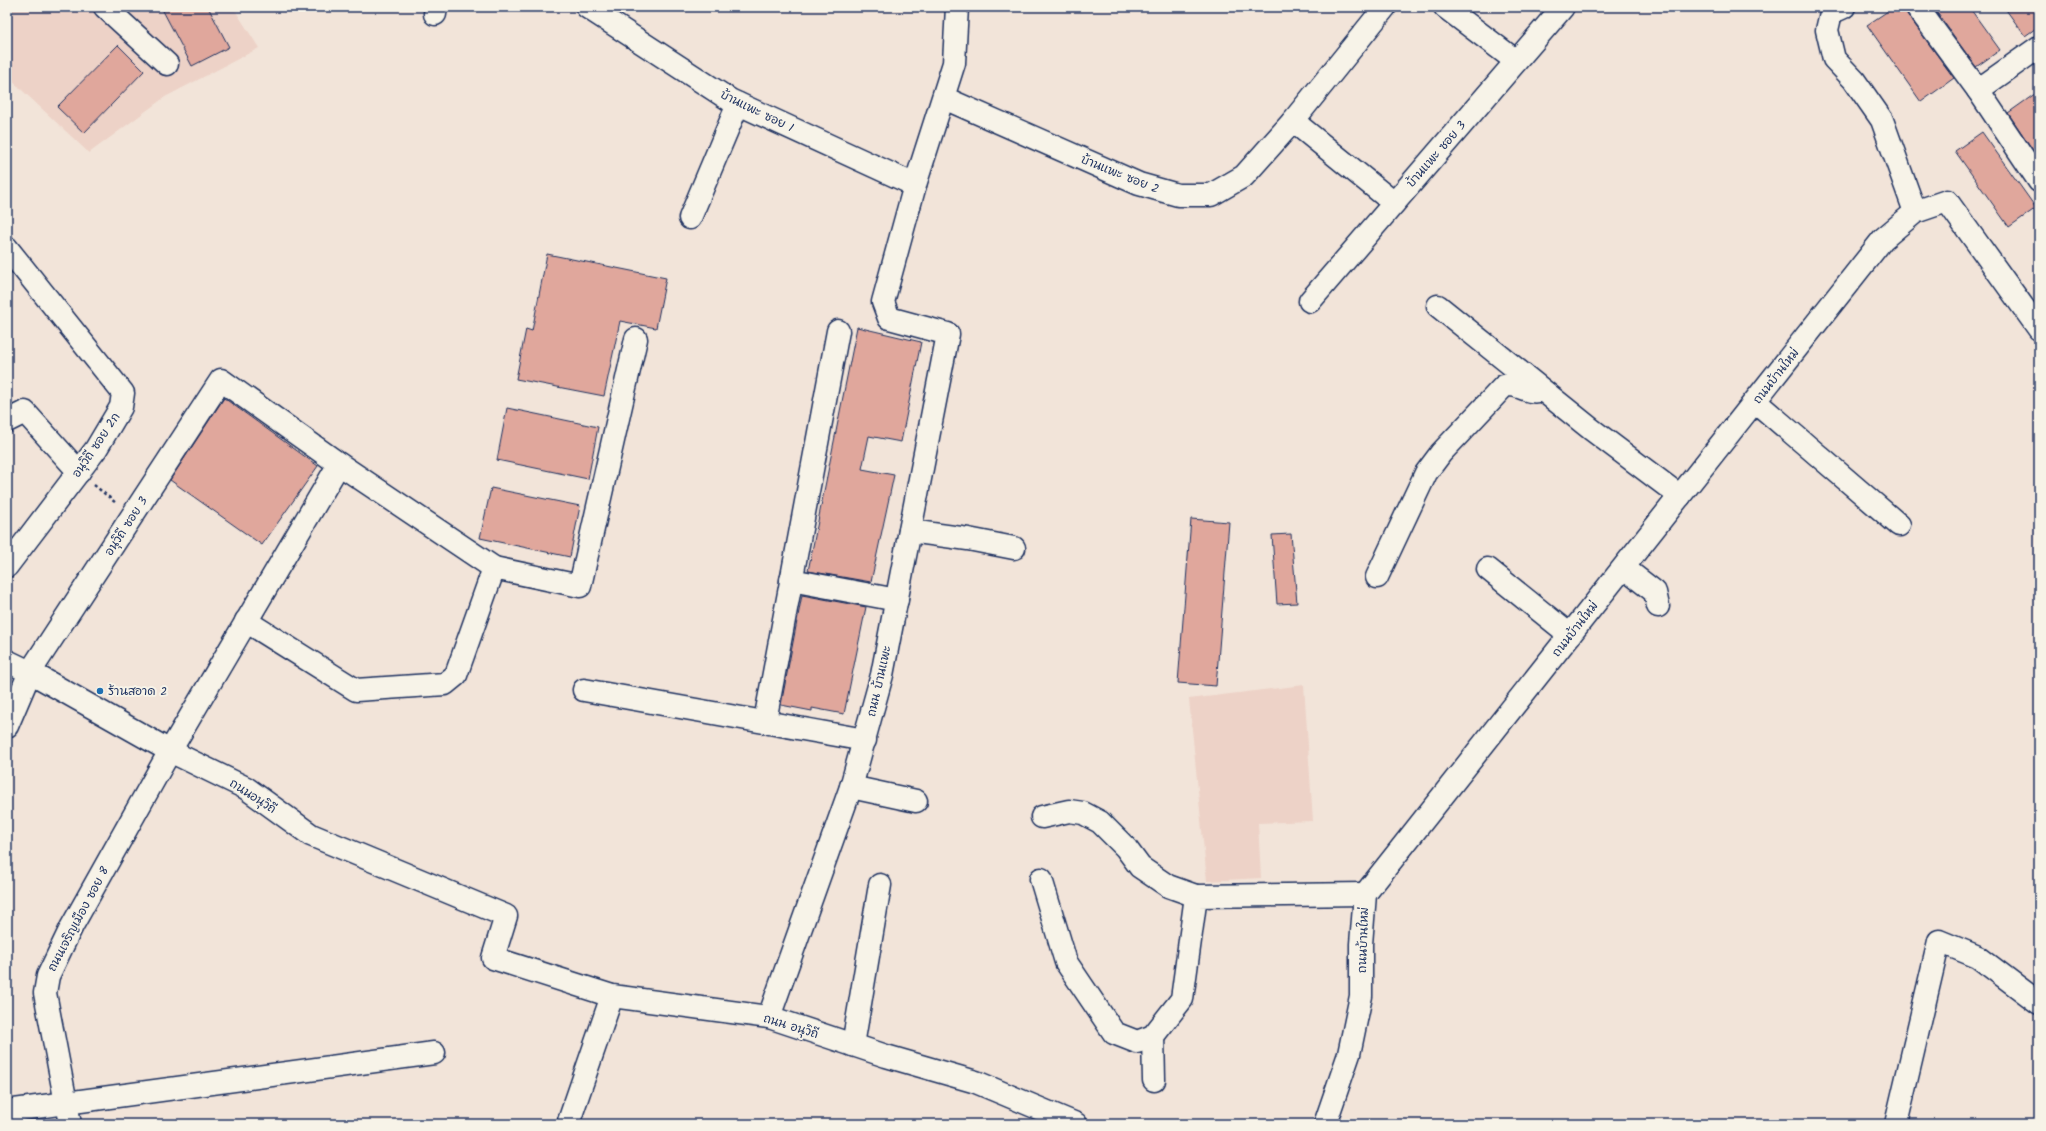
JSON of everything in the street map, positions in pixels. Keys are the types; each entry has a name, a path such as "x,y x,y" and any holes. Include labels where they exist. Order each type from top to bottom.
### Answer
{"street":[{"path":"105,7 167,64"},
{"path":"915,185 954,63 957,7"},
{"name":"บ้านแพะ ซอย 2","path":"944,98 1139,184 1178,195 1212,195 1244,176 1293,121 1385,7"},
{"path":"1445,7 1516,61"},
{"name":"บ้านแพะ ซอย 3","path":"1310,301 1563,7"},
{"path":"1844,7 1832,13 1827,30 1834,59 1854,80 1882,120 1915,212"},
{"path":"1917,7 1978,90 2039,181"},
{"name":"บ้านแพะ ซอย 1","path":"588,8 738,104 915,185"},
{"path":"1978,90 2039,47"},
{"path":"690,218 738,104"},
{"path":"1293,121 1394,203"},
{"name":"ถนน บ้านแพะ","path":"769,1017 851,787 865,740 882,675 948,334 889,318 882,302 915,185"},
{"name":"ถนนบ้านใหม่","path":"1326,1124 1349,1054 1361,996 1361,944 1365,894 1756,402 1883,239 1915,212 1947,202 2039,329"},
{"name":"อนุวิถี ซอย 2ก","path":"7,248 123,393 122,407 96,449 7,566"},
{"path":"1438,306 1590,429 1680,496"},
{"path":"765,721 838,331"},
{"path":"339,464 494,568 580,586 636,340"},
{"name":"อนุวิถี ซอย 3","path":"7,726 30,672 221,380 339,464"},
{"path":"1377,577 1421,481 1441,452 1504,386 1515,386 1536,393 1542,390"},
{"path":"1756,402 1899,525"},
{"path":"7,421 25,412 79,472"},
{"name":"ถนนเจริญเมือง ซอย 8","path":"68,1114 45,993 48,976 72,926 170,751 339,464"},
{"path":"910,531 968,539 1014,548"},
{"path":"246,621 356,690 445,684 456,675 494,568"},
{"path":"1624,568 1655,592 1658,606"},
{"path":"1488,569 1570,635"},
{"path":"792,580 897,600"},
{"name":"ถนนอนุวิถี","path":"7,662 30,672 170,751 246,788 310,835 506,916"},
{"path":"584,690 865,740"},
{"path":"851,787 916,801"},
{"path":"1042,817 1069,811 1083,813 1100,822 1126,848 1140,867 1168,886 1196,896 1365,894"},
{"path":"1041,879 1066,962 1114,1033 1137,1042 1153,1036 1182,999 1196,896"},
{"path":"853,1045 880,885"},
{"name":"ถนน อนุวิถี","path":"506,916 493,958 612,996 769,1017 853,1045 976,1082 1073,1123"},
{"path":"1896,1124 1939,941 1978,957 2039,1003"},
{"path":"568,1124 612,996"},
{"path":"1153,1036 1154,1080"},
{"path":"7,1111 68,1114 172,1087 434,1053"}],"path":[{"path":"79,472 132,517"}],"shaded area":[{"path":"7,7 233,7 259,48 165,97 89,153 7,76"},
{"path":"1304,685 1313,821 1258,823 1261,878 1207,881 1189,699"}],"building":[{"path":"161,7 208,7 229,47 192,66"},
{"path":"1894,7 1905,7 1907,14 1954,78 1921,102 1867,25"},
{"path":"1933,7 1969,7 2000,50 1976,67"},
{"path":"2004,7 2039,7 2039,26 2025,36"},
{"path":"118,45 144,71 84,133 57,107"},
{"path":"2039,91 2039,159 2008,113"},
{"path":"1982,132 2036,208 2009,227 1955,151"},
{"path":"547,254 666,278 656,328 620,321 604,396 516,379 526,329 532,331"},
{"path":"857,327 921,342 901,442 869,436 862,469 894,475 871,582 808,571"},
{"path":"224,398 318,466 262,545 170,480"},
{"path":"507,408 598,427 588,479 497,460"},
{"path":"491,488 580,506 570,557 480,538"},
{"path":"1191,519 1229,522 1216,686 1178,683"},
{"path":"1291,534 1297,603 1277,604 1272,535"},
{"path":"802,595 866,607 844,714 812,708 812,711 781,705"}],"place":[{"name":"ร้านสอาด 2","path":"100,691"}]}
